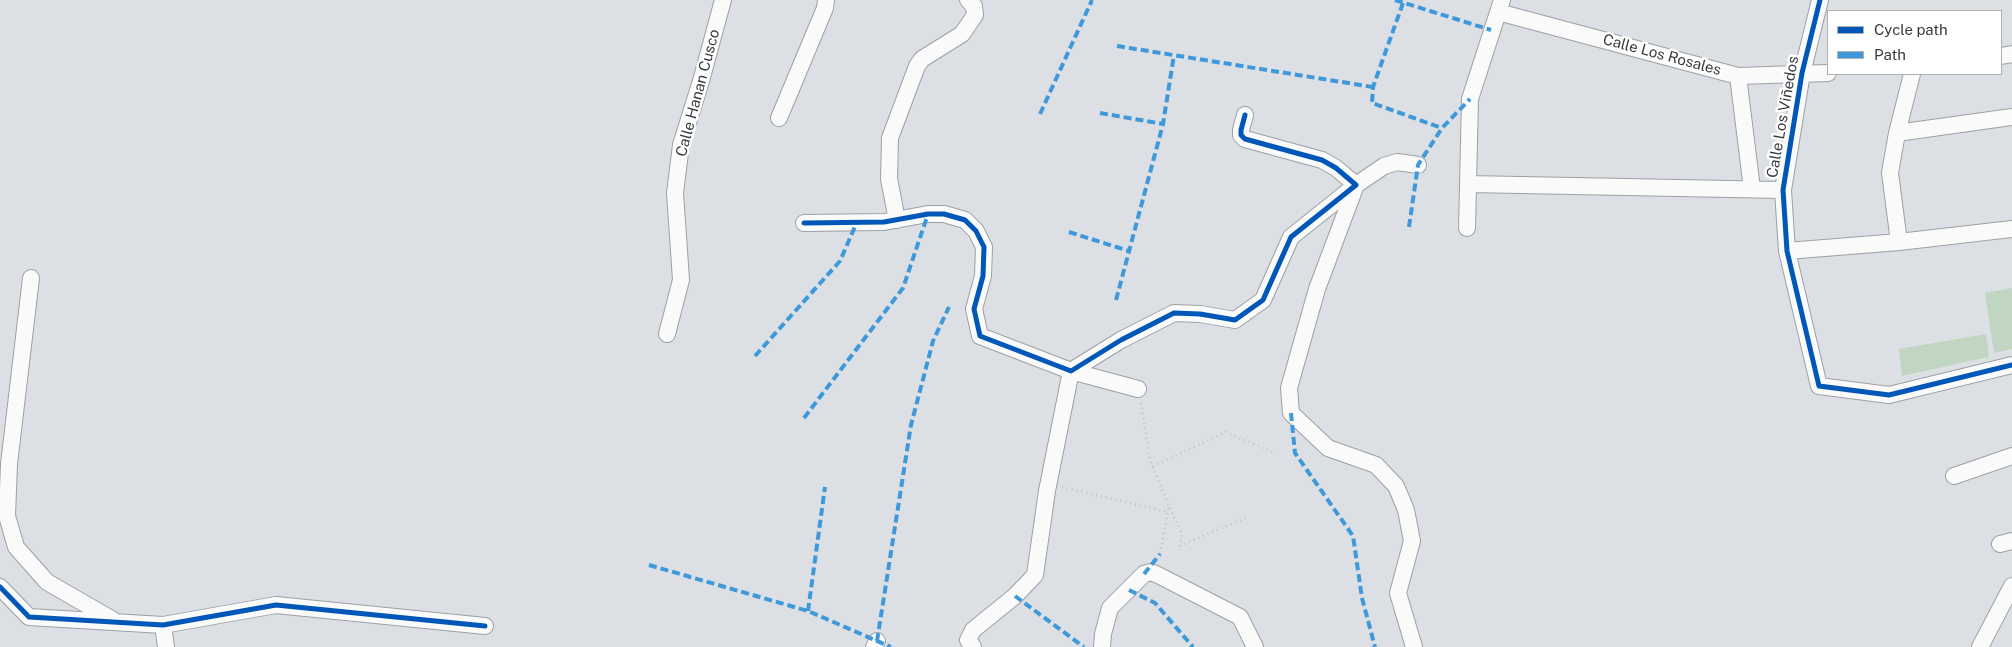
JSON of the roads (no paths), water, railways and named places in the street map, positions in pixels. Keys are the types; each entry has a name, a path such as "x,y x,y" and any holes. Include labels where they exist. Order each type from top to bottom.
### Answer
{"street":[{"name":"Calle Hanan Cusco","path":"667,334 681,280 675,193 681,145 723,0"},
{"path":"779,118 825,8 826,0"},
{"path":"897,220 889,179 890,138 916,66 922,59 962,34 975,15 974,6 968,0"},
{"name":"Calle Los Viñedos","path":"1820,0 1802,73 1783,190 1787,252 1819,386 1889,395 2012,365"},
{"path":"1467,228 1470,99 1500,6"},
{"name":"Calle Los Rosales","path":"1500,6 1738,76 1827,73"},
{"path":"1900,242 1890,172 1897,133 1912,75"},
{"path":"1738,76 1752,189"},
{"path":"1245,115 1241,130 1241,135 1245,139 1322,160 1336,168 1356,185"},
{"path":"1897,133 2012,117"},
{"path":"973,647 968,640 973,630 1015,596 1035,575 1048,484 1071,371 1121,340 1174,313 1200,314 1235,320 1262,300 1291,237 1356,185 1384,166 1397,162 1418,165"},
{"path":"1468,184 1783,190"},
{"path":"1356,185 1316,289 1289,388 1291,413 1328,448 1376,465 1396,486 1406,510 1412,541 1398,593 1414,647"},
{"path":"804,222 884,222 928,214 944,214 965,220 976,231 984,247 983,276 974,308 980,336 1071,371 1138,389"},
{"path":"1787,252 1900,242 2012,229"},
{"path":"31,278 9,464 7,516 16,547 47,582 116,622"},
{"path":"1954,476 2012,456"},
{"path":"1102,647 1103,634 1110,608 1144,574 1150,572 1158,574 1240,617 1255,647"},
{"path":"1980,647 2012,586"},
{"path":"0,588 29,617 163,625 276,605 485,626"},
{"path":"163,625 166,647"}]}
